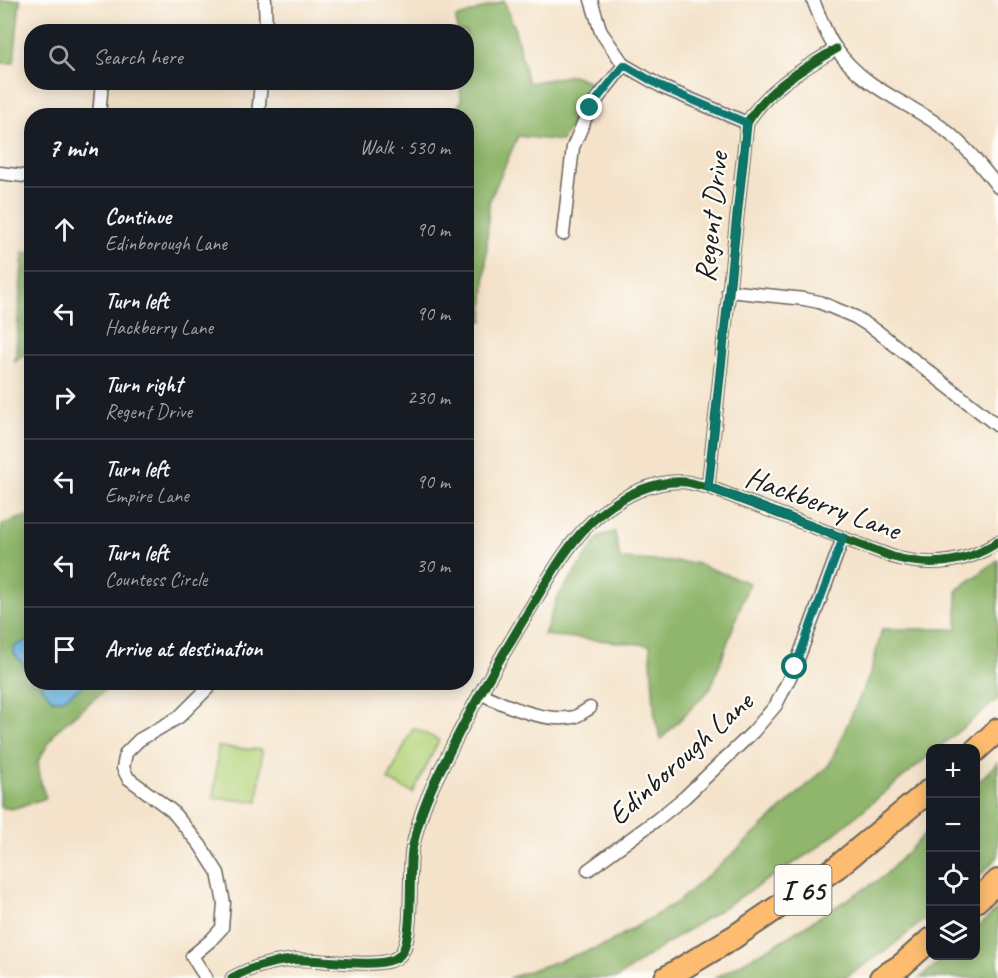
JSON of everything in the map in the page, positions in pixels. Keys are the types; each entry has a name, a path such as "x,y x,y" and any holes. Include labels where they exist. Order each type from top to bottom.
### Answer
{"highway":[{"path":"980,746 998,730"},
{"name":"I 65","path":"666,978 734,937 837,867 926,793"},
{"path":"980,897 998,881"},
{"path":"881,978 902,965 926,944"}],"street":[{"path":"265,0 266,24"},
{"path":"591,0 600,32 624,65 664,88 747,123"},
{"path":"813,0 836,49 873,85 936,123 953,136 968,150 998,188"},
{"name":"Regent Drive","path":"708,487 747,123 757,107 770,94 787,80 836,49"},
{"path":"563,234 573,147 590,108 624,65"},
{"path":"100,108 101,90"},
{"path":"259,108 260,90"},
{"path":"0,173 24,176"},
{"path":"728,291 819,302 855,317 877,331 998,426"},
{"name":"Hackberry Lane","path":"232,978 242,972 269,963 311,960 382,964 402,954 408,934 412,850 430,792 480,693 563,557 600,515 632,494 657,484 686,482 708,487 906,560 933,564 958,560 998,542"},
{"name":"Edinborough Lane","path":"588,870 685,797 753,732 776,705 795,667 843,538"},
{"path":"206,690 179,717 139,740 126,753 123,768 128,778 172,811 200,845 218,873 224,903 222,927 192,956 206,978"},
{"path":"480,693 519,710 557,717 575,717 591,708"}],"green space":[{"path":"0,0 20,0 14,63 0,63"},
{"path":"504,1 514,26 528,83 573,75 593,83 562,141 518,136 489,202 483,321 474,320 474,108 457,108 461,100 460,90 474,90 474,24 456,24 456,18"},
{"path":"23,252 24,354 15,362"},
{"path":"24,517 24,690 105,690 56,731 38,761 41,784 46,798 12,809 0,807 0,541 2,524"},
{"path":"615,532 620,559 695,563 749,583 711,688 661,739 655,718 650,645 544,635 557,598 600,536"},
{"path":"998,560 998,699 943,744 926,744 926,758 816,849 669,942 617,978 509,978 607,944 676,903 829,765 871,672 882,629 957,629 957,590"},
{"path":"413,728 439,740 413,793 388,780"},
{"path":"218,747 262,750 258,802 214,798"},
{"path":"998,762 998,857 980,875 980,798 980,780"},
{"path":"926,833 926,918 887,950 844,978 715,978 776,944 882,878"},
{"path":"998,908 998,978 920,978 941,960 980,960 980,925"}],"water":[{"path":"24,642 24,665 14,653 15,646"},
{"path":"44,690 76,690 63,699 53,700"}],"cycle path":[{"path":"708,487 747,123 775,90 798,72 836,49"},
{"path":"232,978 254,968 284,961 379,963 399,956 404,948 409,922 412,850 422,811 436,780 486,684 559,562 588,525 628,495 663,483 689,482 708,487 893,557 920,562 947,562 960,559 998,542"}],"route":[{"path":"590,108 624,65 664,88 747,123 708,487 843,538 795,667"}]}
